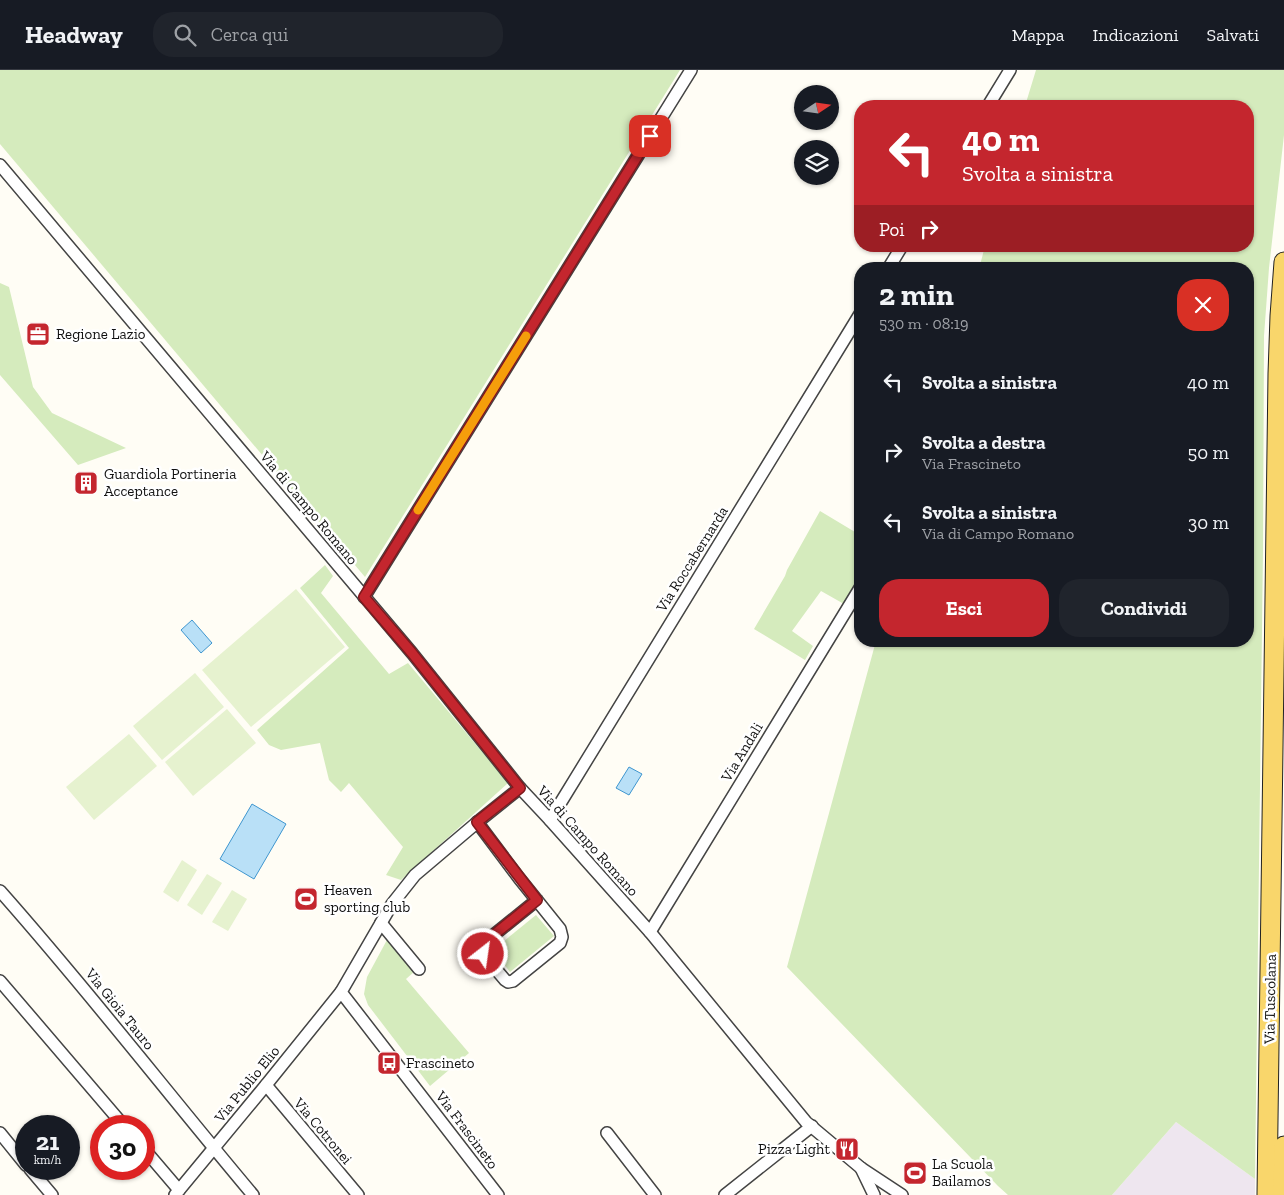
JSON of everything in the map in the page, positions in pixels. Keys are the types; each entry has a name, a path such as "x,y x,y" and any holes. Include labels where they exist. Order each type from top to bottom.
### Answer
{"main road":[{"name":"Via Tuscolana","path":"1267,1195 1277,440 1279,343 1284,262"},
{"path":"1283,1195 1284,1146"}],"street":[{"path":"364,597 691,70"},
{"path":"992,100 1010,70"},
{"name":"Via di Campo Romano","path":"0,165 412,653 520,788 650,932 806,1122 861,1168 902,1195"},
{"name":"Via Roccabernarda","path":"550,820 854,324"},
{"name":"Via Andali","path":"650,932 854,598"},
{"path":"341,992 392,904 415,875 520,788"},
{"path":"477,822 560,929 562,937 560,943 513,981 508,982 483,954 482,949 485,942 537,900"},
{"name":"Via Gioia Tauro","path":"0,891 63,963 253,1195"},
{"path":"381,923 419,969"},
{"path":"0,981 115,1115"},
{"name":"Via Publio Elio","path":"177,1193 341,992"},
{"name":"Via Frascineto","path":"341,992 498,1195"},
{"name":"Via Cotronei","path":"266,1085 358,1195"},
{"path":"725,1195 812,1126"},
{"path":"0,1133 15,1151"},
{"path":"607,1133 655,1195"},
{"path":"155,1164 177,1193"},
{"path":"861,1168 874,1195"},
{"path":"39,1180 52,1195"}],"shaded area":[{"path":"1176,1122 1255,1179 1255,1195 1112,1195"}],"green space":[{"path":"0,70 680,70 365,577 0,144"},
{"path":"1036,70 1284,70 1284,135 1269,268 1264,336 1255,1179 1176,1122 1112,1195 1008,1195 787,967 874,647 1254,647 1254,262 981,262 983,252 1254,252 1254,100 1027,100"},
{"path":"0,283 9,287 33,387 52,413 126,448 78,465 0,375"},
{"path":"820,511 854,531 854,587 844,604 821,591 792,631 813,646 805,660 754,629"},
{"path":"325,565 333,576 321,593 389,674 408,663 508,783 401,880 386,875 403,847 349,783 341,792 329,780 320,743 281,750 269,745 257,730 349,648 300,588"},
{"path":"296,589 345,647 251,727 202,670"},
{"path":"195,673 224,707 162,760 133,726"},
{"path":"227,709 256,743 193,796 165,762"},
{"path":"129,734 157,766 94,820 66,787"},
{"path":"182,860 197,870 178,902 163,892"},
{"path":"207,874 222,883 202,915 187,905"},
{"path":"232,890 247,899 228,931 212,922"},
{"path":"536,915 554,936 510,972 493,950"},
{"path":"388,938 415,971 406,979 469,1053 430,1086 368,1005 364,994 367,977"}],"water":[{"path":"192,620 212,643 201,653 181,630"},
{"path":"629,767 642,774 629,795 616,788"},
{"path":"252,804 286,824 254,879 220,859"}],"slow traffic":[{"path":"418,510 526,336"}],"place":[{"name":"Regione Lazio","path":"38,334"},
{"name":"Guardiola Portineria Acceptance","path":"86,483"},
{"name":"Heaven sporting club","path":"306,899"},
{"name":"Frascineto","path":"389,1063"},
{"name":"Pizza Light","path":"847,1149"},
{"name":"La Scuola Bailamos","path":"915,1173"}],"route":[{"path":"483,954 482,949 485,942 537,900 477,822 520,788 412,653 364,597 650,136"}]}
